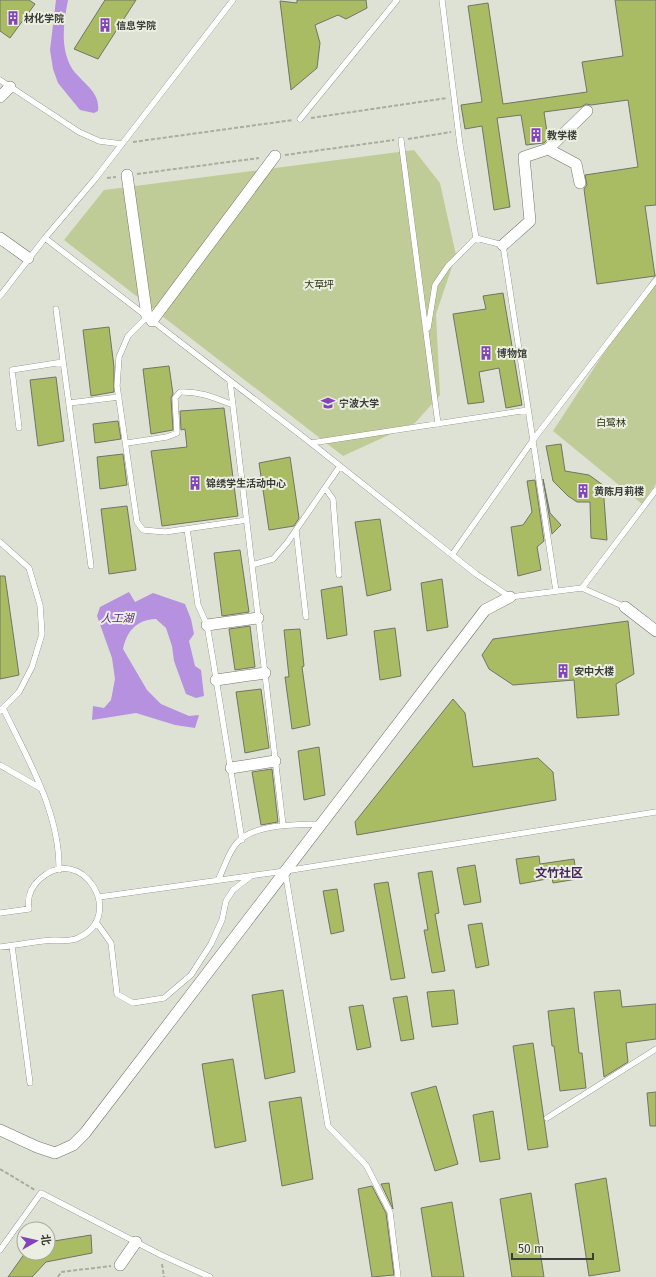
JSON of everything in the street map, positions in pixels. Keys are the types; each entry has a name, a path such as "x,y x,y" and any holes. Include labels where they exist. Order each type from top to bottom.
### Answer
{"street":[{"path":"0,97 10,87"},
{"path":"503,245 530,221 524,157 548,149 587,111"},
{"path":"548,149 576,164 580,183"},
{"path":"150,319 275,156"},
{"path":"127,175 150,319"},
{"path":"0,238 28,258"},
{"path":"0,1130 37,1147 55,1153 73,1145 85,1133 484,610 510,597"},
{"path":"625,607 656,631"},
{"path":"206,625 258,618"},
{"path":"216,680 265,673"},
{"path":"231,768 275,761"},
{"path":"120,1266 136,1242"}],"lane":[{"path":"0,296 28,258 95,179 233,0"},
{"path":"300,119 397,0"},
{"path":"442,0 454,97 476,238"},
{"path":"0,80 79,132 99,141 122,144"},
{"path":"401,140 438,424"},
{"path":"45,238 311,443 476,574 510,597 582,588 625,607"},
{"path":"476,238 503,245 556,591"},
{"path":"427,335 435,285 448,266 476,238"},
{"path":"452,555 533,440 656,280"},
{"path":"56,309 92,566"},
{"path":"150,319 128,336 119,358 117,386 127,443 137,522 143,530 165,532 247,520"},
{"path":"19,428 12,370 63,362"},
{"path":"230,381 283,825"},
{"path":"127,443 167,437 177,433 175,398 180,392 193,391 233,405"},
{"path":"70,403 119,396"},
{"path":"311,443 528,410"},
{"path":"252,564 273,559 296,530 340,466"},
{"path":"324,488 333,499 339,575"},
{"path":"582,588 656,490"},
{"path":"187,529 198,605 206,625 242,840"},
{"path":"296,530 306,617"},
{"path":"0,542 29,568 40,605 42,634 32,666 19,692 2,709 40,788 55,827 59,851 59,870"},
{"path":"0,765 40,788"},
{"path":"98,897 285,871 656,812"},
{"path":"218,880 236,844 254,831 283,825 321,824"},
{"path":"0,913 29,909 30,893 36,883 44,875 67,869 84,875 96,888 100,911 96,922 88,932 78,938 67,941 55,940 0,947"},
{"path":"285,871 328,1126 366,1165 390,1212 398,1277"},
{"path":"96,922 111,943 117,994 133,1003 164,998 191,975 211,944 222,920 226,901 233,890 251,876"},
{"path":"12,946 30,1083"},
{"path":"547,1118 656,1049"},
{"path":"0,1250 41,1193 161,1255 210,1277"}],"path":[{"path":"122,144 454,97"},
{"path":"0,1169 41,1193"},
{"path":"161,1255 164,1277"},
{"path":"58,1277 61,1272 120,1266"}],"green space":[{"name":"大草坪","path":"414,150 440,183 456,255 436,314 440,395 415,423 343,456 64,240 104,190"},
{"name":"白鹭林","path":"656,273 656,484 642,504 553,431"}],"water":[{"path":"56,0 68,0 64,24 65,49 70,65 78,76 93,91 96,97 98,111 94,113 80,110 58,83 53,69 50,50"},
{"name":"人工湖","path":"129,592 135,602 153,593 185,604 191,619 194,634 189,641 195,666 201,670 204,696 196,698 186,694 174,661 172,646 166,628 156,619 138,624 127,637 123,649 147,690 161,704 189,716 199,715 195,728 175,725 136,713 92,720 93,706 104,708 111,700 115,679 112,658 97,616 100,607"}],"building":[{"name":"材化学院","path":"0,0 29,0 35,4 10,38 0,31"},
{"name":"信息学院","path":"105,0 136,0 98,59 74,49"},
{"path":"297,0 366,0 367,8 346,19 338,15 315,25 320,43 317,68 291,90 280,1 297,3"},
{"name":"教学楼","path":"615,0 656,0 656,205 645,206 655,276 597,284 584,189 587,185 585,175 638,167 628,100 591,105 586,104 581,107 544,112 548,139 544,143 526,145 521,115 497,118 510,207 494,210 482,126 465,129 461,105 482,102 468,6 488,3 503,104 587,92 582,62 623,56"},
{"name":"博物馆","path":"503,293 522,405 506,408 499,368 479,372 484,402 468,404 453,314 486,309 483,296"},
{"path":"109,327 114,367 114,392 91,396 83,330"},
{"path":"169,366 173,394 171,398 173,430 151,434 143,369"},
{"path":"56,377 64,441 38,446 30,380"},
{"name":"锦绣学生活动中心","path":"224,408 238,516 162,526 151,451 187,447 185,429 181,430 180,411"},
{"path":"118,421 121,439 95,443 93,424"},
{"name":"黄陈月莉楼","path":"561,444 565,471 589,475 603,485 607,540 591,538 590,502 577,502 568,496 553,481 546,446"},
{"path":"123,454 127,485 100,489 97,457"},
{"path":"290,457 299,518 294,526 269,530 259,463"},
{"path":"543,479 550,513 561,525 552,534"},
{"path":"535,480 544,541 537,547 541,570 518,576 511,527 523,525 532,512 527,481"},
{"path":"127,506 136,570 109,574 101,509"},
{"path":"380,519 391,590 367,596 355,522"},
{"path":"240,550 249,612 222,616 214,553"},
{"path":"0,576 5,576 19,675 0,679"},
{"path":"442,579 448,627 427,631 421,583"},
{"path":"342,586 347,635 327,639 321,590"},
{"name":"安中大楼","path":"628,621 634,674 616,684 619,715 577,718 574,680 513,685 489,669 482,655 493,639"},
{"path":"250,626 255,667 235,670 229,629"},
{"path":"395,628 401,676 380,680 374,631"},
{"path":"300,629 304,666 302,667 310,725 292,729 285,677 289,677 284,630"},
{"path":"261,689 269,748 245,753 236,692"},
{"path":"453,699 465,713 473,767 538,758 553,772 556,800 357,835 355,822"},
{"path":"319,747 325,795 304,800 298,751"},
{"path":"272,769 278,822 261,825 252,772"},
{"path":"539,856 540,864 574,859 577,879 553,883 552,878 520,884 516,859"},
{"path":"475,865 481,902 464,905 457,868"},
{"path":"432,871 439,913 435,914 445,971 432,973 424,930 428,930 418,873"},
{"path":"388,882 405,978 391,980 374,884"},
{"path":"337,889 344,931 331,934 323,891"},
{"path":"482,923 489,965 476,968 468,925"},
{"path":"283,990 295,1072 265,1079 252,995"},
{"path":"454,990 458,1024 432,1027 427,992"},
{"path":"620,990 622,1007 656,1004 656,1039 626,1043 628,1062 604,1077 594,992"},
{"path":"407,996 414,1039 401,1041 393,998"},
{"path":"363,1005 371,1047 357,1050 349,1007"},
{"path":"574,1008 579,1053 582,1053 586,1088 560,1091 554,1046 552,1046 548,1011"},
{"path":"533,1043 548,1147 528,1150 513,1046"},
{"path":"233,1059 246,1141 215,1148 202,1064"},
{"path":"436,1086 458,1164 435,1171 411,1093"},
{"path":"656,1092 656,1126 650,1126 647,1093"},
{"path":"301,1097 313,1179 282,1186 269,1102"},
{"path":"493,1111 500,1159 480,1162 473,1115"},
{"path":"606,1178 620,1271 589,1276 575,1184"},
{"path":"389,1183 393,1209 381,1184"},
{"path":"372,1186 386,1213 394,1275 372,1277 358,1189"},
{"path":"531,1193 544,1277 512,1277 500,1199"},
{"path":"452,1202 464,1277 432,1277 421,1208"},
{"path":"91,1235 92,1253 56,1260 56,1241"},
{"path":"19,1261 51,1261 46,1262 32,1277 8,1277"}],"place":[{"name":"材化学院","path":"13,18"},
{"name":"信息学院","path":"105,25"},
{"name":"教学楼","path":"536,135"},
{"name":"博物馆","path":"486,353"},
{"name":"宁波大学","path":"328,403"},
{"name":"锦绣学生活动中心","path":"195,483"},
{"name":"黄陈月莉楼","path":"583,491"},
{"name":"安中大楼","path":"563,671"}],"district":[{"name":"文竹社区","path":"559,873"}]}
